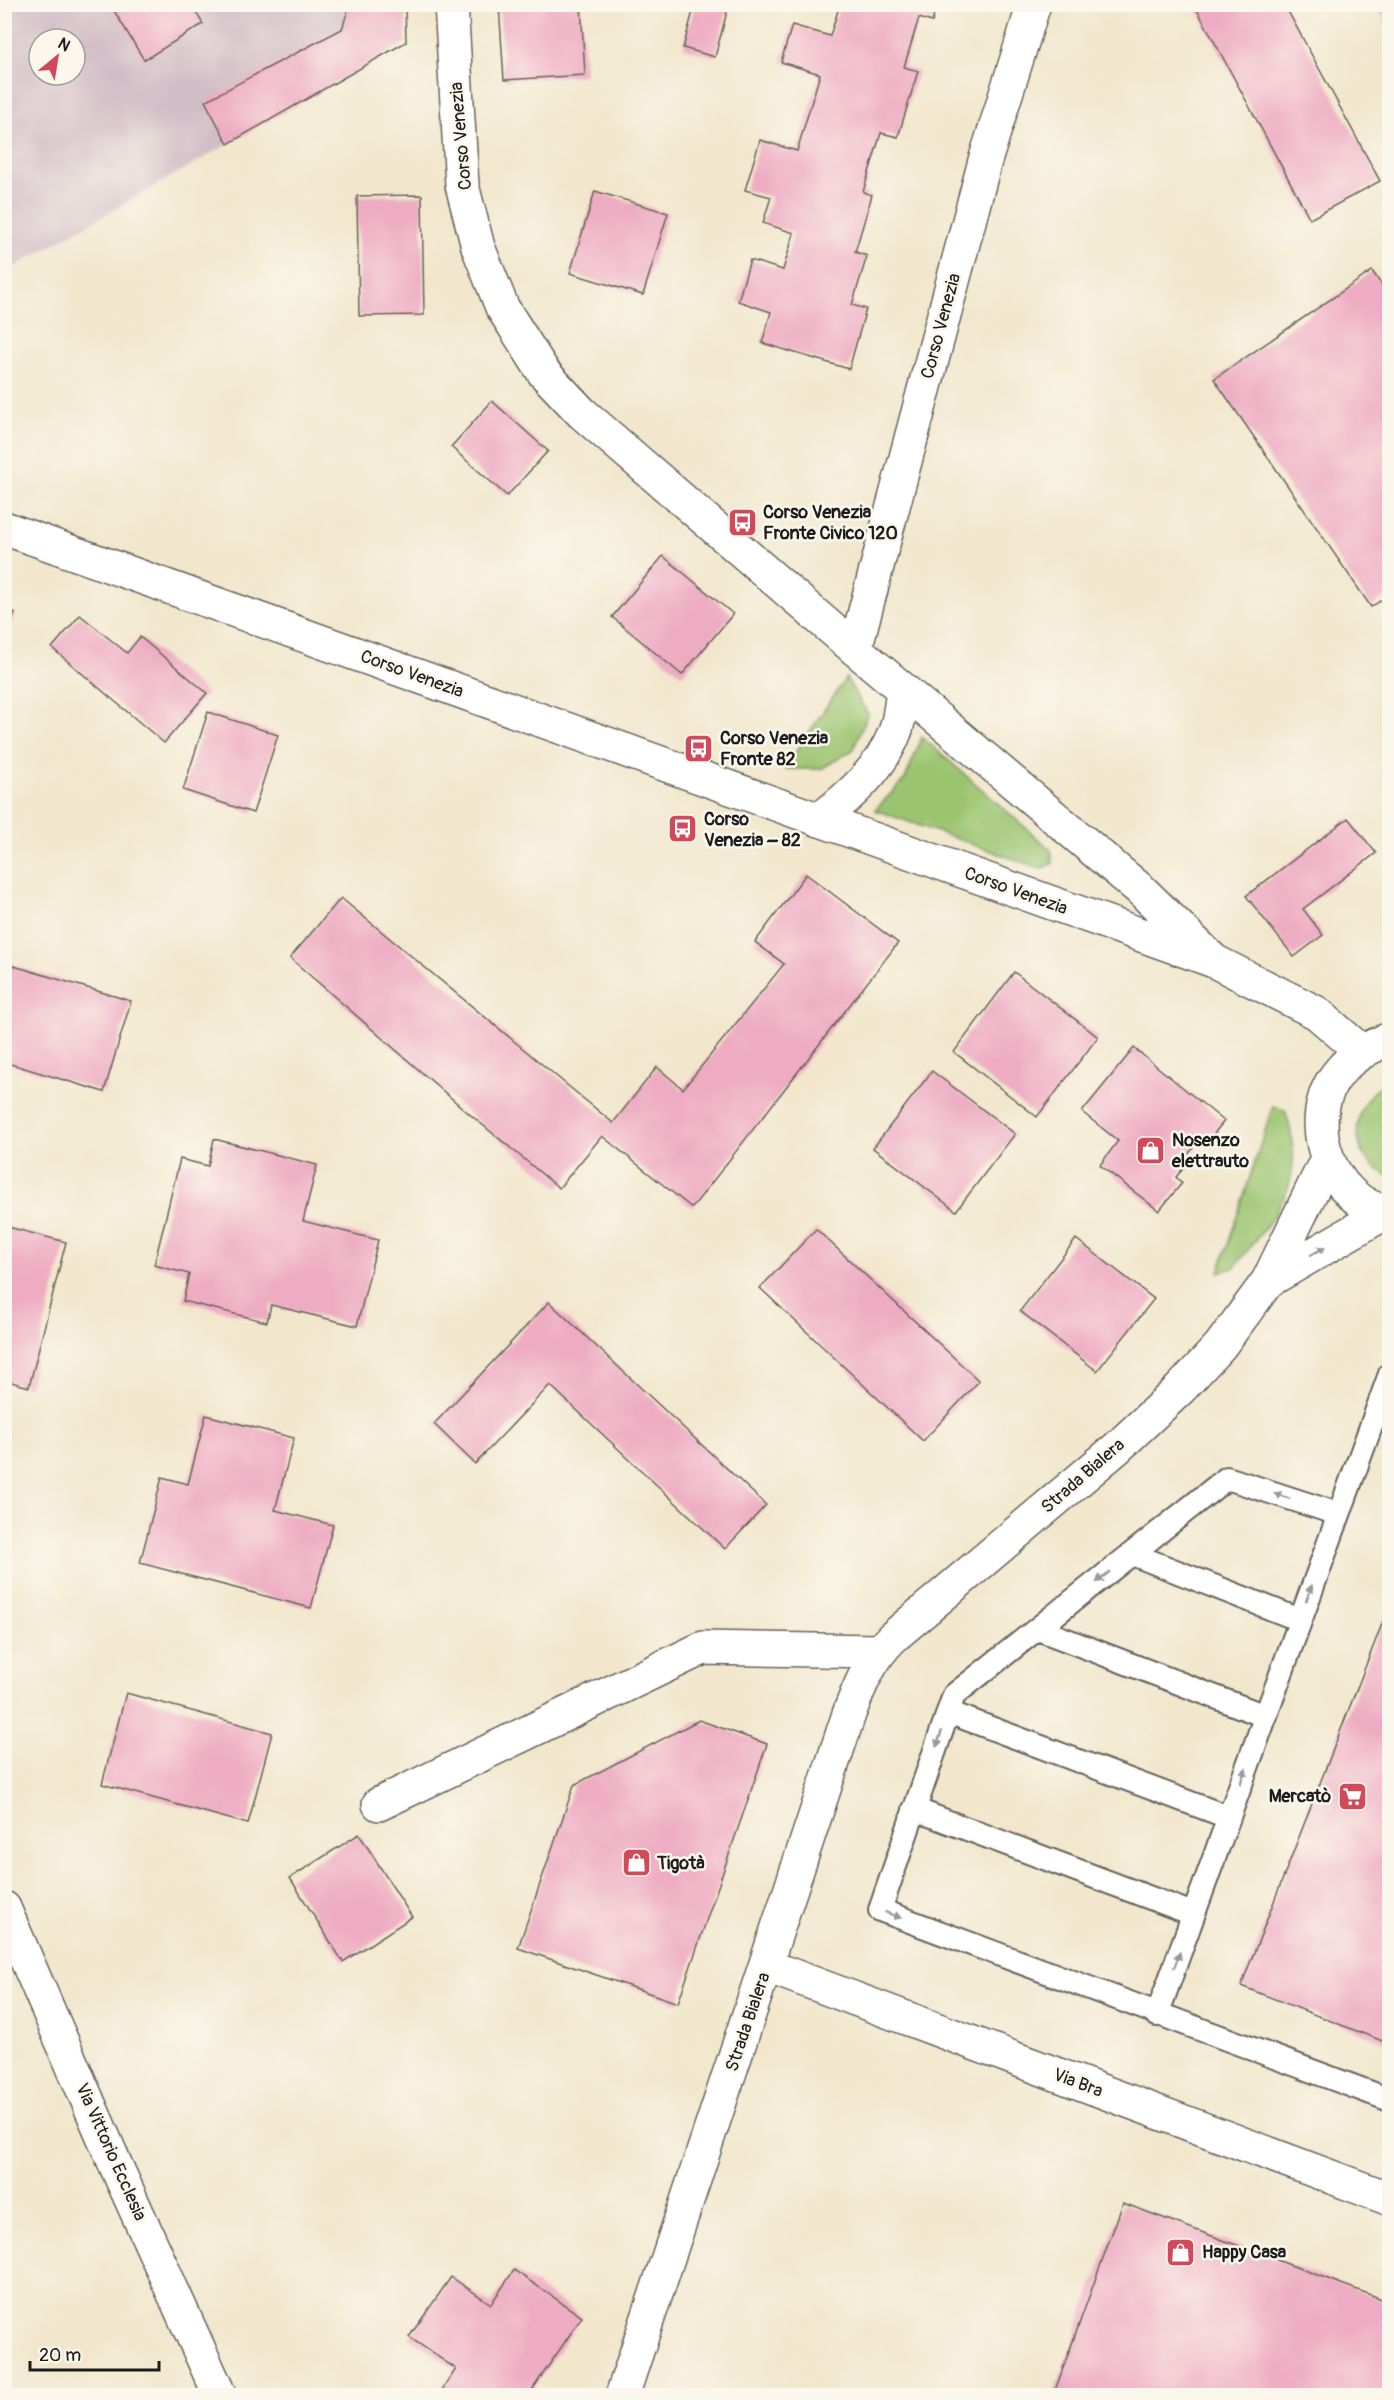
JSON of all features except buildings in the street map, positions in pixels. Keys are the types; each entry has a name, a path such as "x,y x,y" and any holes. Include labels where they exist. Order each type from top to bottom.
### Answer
{"street":[{"name":"Corso Venezia","path":"451,4 462,185 478,247 502,307 544,374 582,413 903,690 1142,891 1214,961"},
{"name":"Corso Venezia","path":"855,649 985,160 1034,4"},
{"name":"Corso Venezia","path":"4,528 1214,961 1375,1045"},
{"path":"819,820 850,797 878,762 896,731 903,690"},
{"path":"1375,1045 1338,1072 1324,1099 1321,1129 1327,1159 1343,1185 1362,1202 1388,1213"},
{"name":"Strada Bialera","path":"622,2396 849,1714 867,1669 879,1651 1117,1448 1181,1388 1220,1346 1268,1281 1327,1159"},
{"name":"Strada Bialera","path":"1268,1281 1388,1213"},
{"path":"379,1804 703,1648 879,1651"},
{"name":"Via Vittorio Ecclesia","path":"4,1908 13,1950 116,2166 220,2396"},
{"name":"Via Bra","path":"767,1966 1389,2199"}],"lane":[{"path":"1157,2015 1389,1374"},
{"path":"1338,1514 1227,1478 954,1695 880,1910 1389,2100"},
{"path":"1132,1554 1300,1620"},
{"path":"1038,1629 1264,1716"},
{"path":"948,1712 1228,1817"},
{"path":"914,1809 1193,1914"}],"shaded area":[{"path":"5,5 405,5 406,42 5,272"},
{"path":"1377,5 1389,5 1389,31"}],"green space":[{"path":"846,678 868,714 853,750 821,769 784,769"},
{"path":"922,737 1051,850 1053,863 1042,869 875,810 905,779"},
{"path":"1389,1080 1389,1176 1373,1166 1364,1155 1357,1131 1362,1107 1378,1087"},
{"path":"1273,1106 1285,1110 1292,1135 1291,1178 1285,1196 1275,1213 1234,1268 1219,1272"}],"place":[{"name":"Corso Venezia Fronte Civico 120","path":"742,522"},
{"name":"Corso Venezia Fronte 82","path":"699,748"},
{"name":"Corso Venezia – 82","path":"683,829"},
{"name":"Nosenzo elettrauto","path":"1151,1150"},
{"name":"Mercatò","path":"1352,1796"},
{"name":"Tigotà","path":"636,1863"},
{"name":"Happy Casa","path":"1181,2252"}]}
